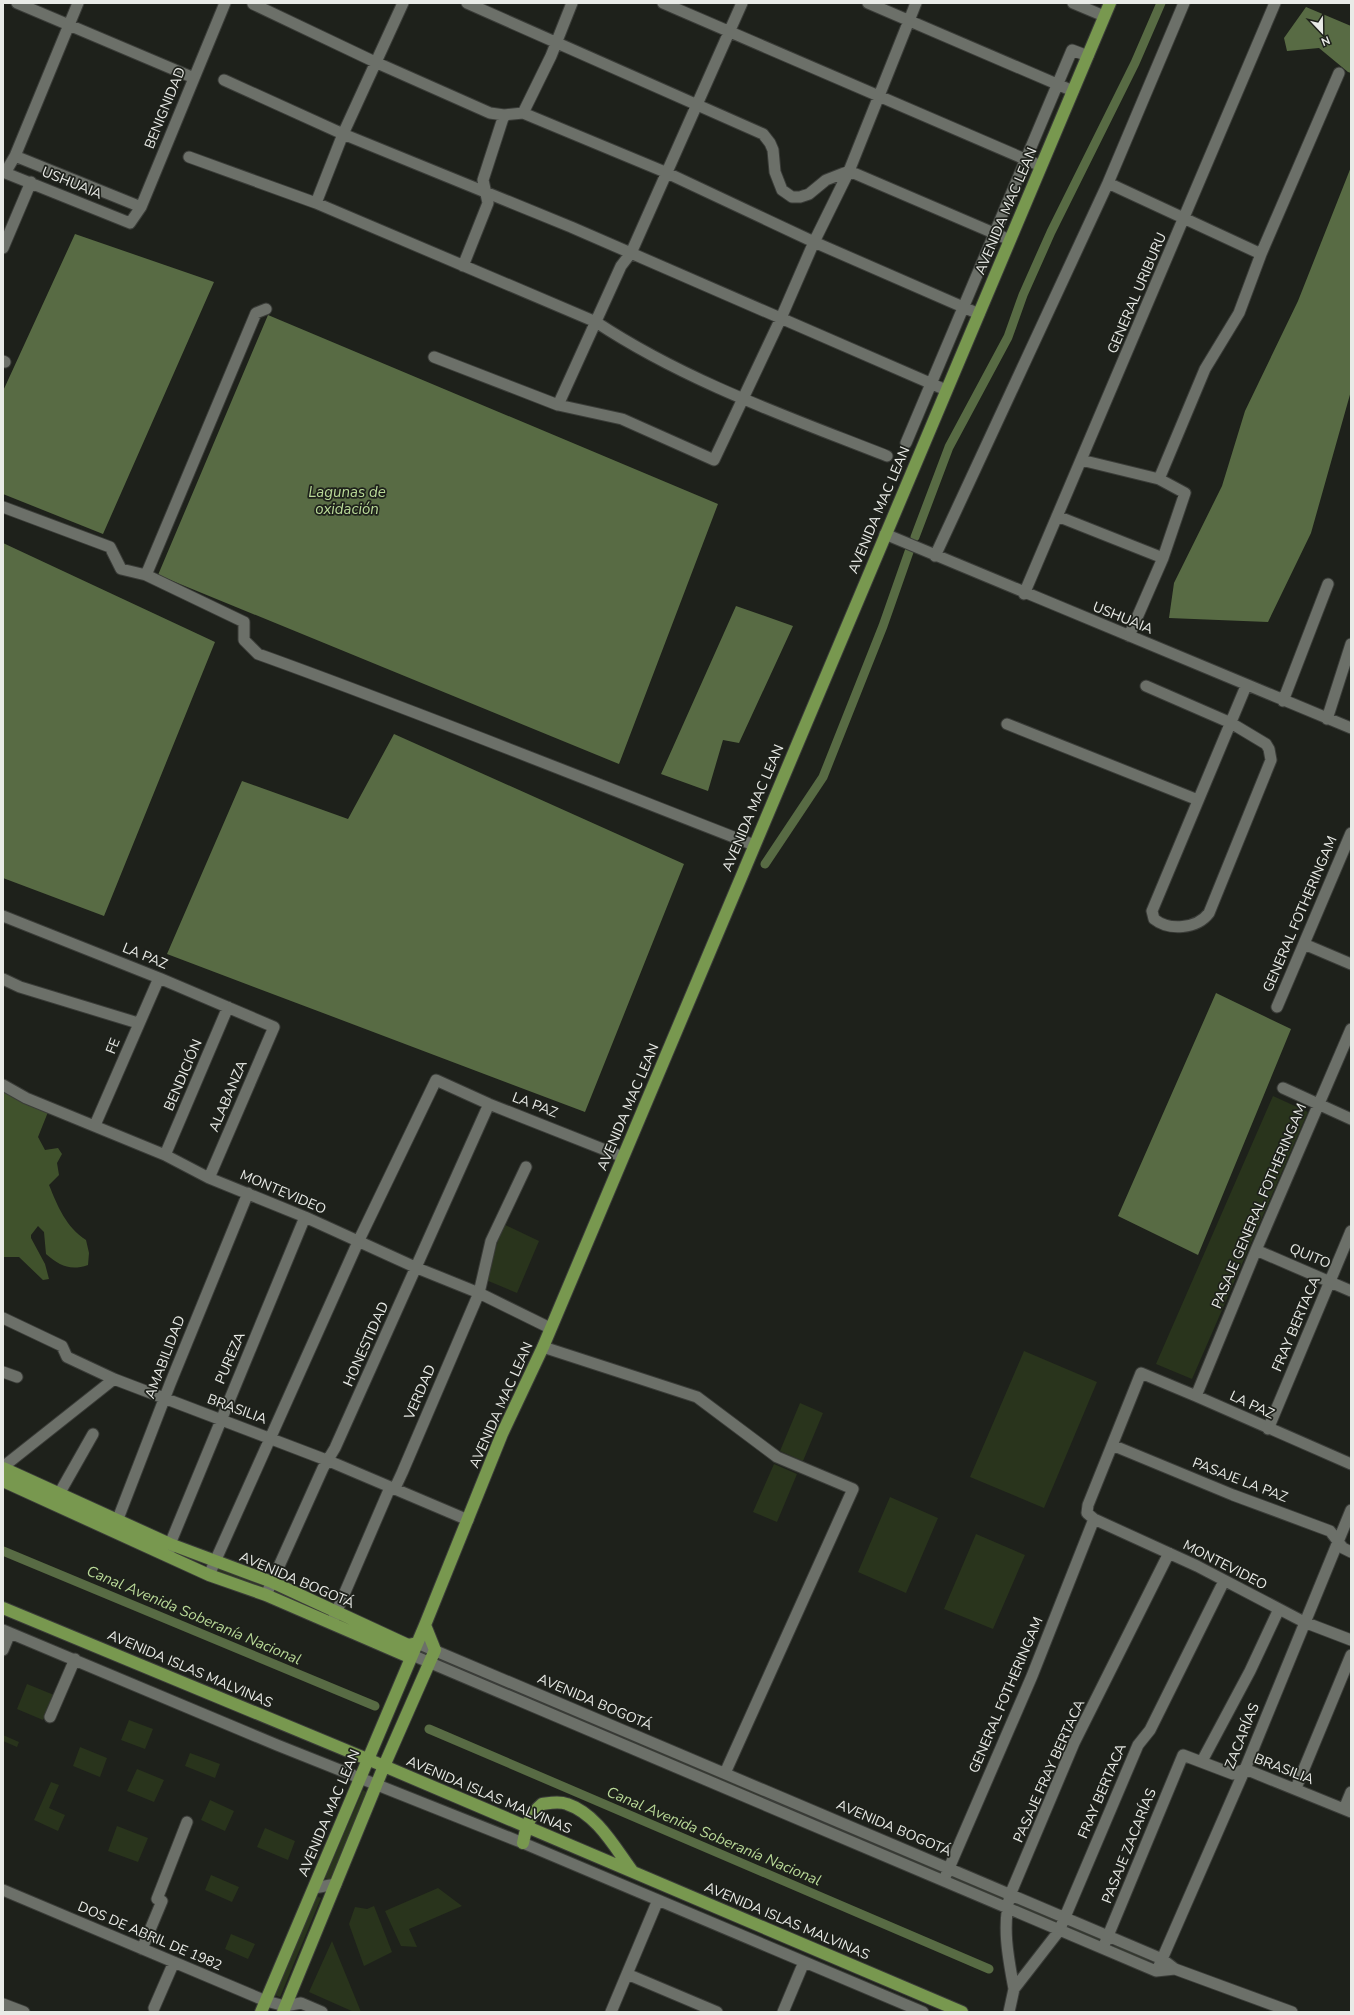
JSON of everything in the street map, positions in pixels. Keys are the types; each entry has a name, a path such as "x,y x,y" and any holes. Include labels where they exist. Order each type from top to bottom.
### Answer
{"main road":[{"name":"AVENIDA MAC LEAN","path":"264,2006 425,1625 502,1434 543,1347 1110,3"},
{"name":"AVENIDA BOGOTÁ","path":"3,1468 118,1519 209,1575 408,1645 417,1643"},
{"name":"AVENIDA BOGOTÁ","path":"3,1481 113,1532 169,1550 214,1562 272,1582 334,1618 407,1656 412,1655"},
{"name":"AVENIDA ISLAS MALVINAS","path":"3,1608 384,1766 962,2012"},
{"path":"284,2009 384,1766 435,1650 425,1625"},
{"path":"523,1843 526,1827 534,1811 542,1804 566,1804 586,1814 598,1825 634,1873"}],"street":[{"path":"17,3 194,78"},
{"path":"4,172 15,156 78,3"},
{"name":"BENIGNIDAD","path":"130,223 141,207 224,3"},
{"path":"316,203 343,134 403,3"},
{"path":"467,3 763,134 770,142 773,150 775,172 782,190 792,197 800,197 808,194 826,180 849,171 1010,240"},
{"path":"523,113 557,42 572,3"},
{"path":"663,3 1042,166"},
{"path":"558,405 621,266 630,253 742,3"},
{"path":"868,3 1073,91"},
{"path":"434,358 558,405 622,419 714,460 781,318 814,242 849,171 916,3"},
{"path":"1073,3 1104,16"},
{"path":"935,556 1108,183 1184,3"},
{"name":"GENERAL URIBURU","path":"1024,594 1185,218 1275,3"},
{"path":"254,4 375,62 490,113 504,115 523,113 665,172 814,242 979,314"},
{"path":"906,443 1072,50 1088,56"},
{"path":"1159,479 1205,369 1239,313 1261,254 1339,73"},
{"path":"224,80 343,134 630,253 946,390"},
{"path":"463,266 488,203 483,180 504,115"},
{"path":"15,156 141,207"},
{"path":"189,158 316,203 596,322 630,345 743,399 887,456"},
{"name":"USHUAIA","path":"4,172 130,223"},
{"path":"3,248 31,182"},
{"path":"1108,183 1261,254"},
{"path":"146,575 256,313 266,309"},
{"path":"1081,460 1159,479 1185,494 1163,558 1129,636"},
{"path":"3,507 110,547 121,569 146,575 244,622 244,640 258,654 383,699 464,733 754,845"},
{"path":"1058,516 1163,558"},
{"name":"USHUAIA","path":"885,534 1024,594 1351,728"},
{"path":"1283,701 1328,584"},
{"path":"1327,719 1351,644"},
{"path":"1146,686 1231,722 1266,744 1269,749 1271,760 1209,914 1198,924 1188,926 1160,924 1154,920 1152,911 1198,800 1231,722 1246,686"},
{"path":"1007,724 1198,800"},
{"name":"GENERAL FOTHERINGAM","path":"1277,1007 1351,833"},
{"name":"LA PAZ","path":"3,916 159,978 274,1027"},
{"path":"1304,944 1351,964"},
{"name":"FE","path":"95,1125 138,1023 159,978"},
{"path":"3,979 20,987 138,1023"},
{"name":"BENDICIÓN","path":"165,1155 228,1007"},
{"name":"ALABANZA","path":"210,1178 274,1027"},
{"name":"PASAJE GENERAL FOTHERINGAM","path":"1196,1396 1256,1250 1351,1029"},
{"name":"LA PAZ","path":"358,1242 436,1080 489,1104 623,1157"},
{"name":"MONTEVIDEO","path":"3,1085 26,1098 165,1155 210,1178 305,1217 416,1268 479,1293 550,1328"},
{"path":"1283,1088 1351,1119"},
{"name":"HONESTIDAD","path":"266,1595 323,1468 329,1461 489,1104"},
{"name":"VERDAD","path":"334,1618 389,1490 395,1488 479,1293 491,1241 526,1167"},
{"name":"AMABILIDAD","path":"113,1532 165,1398 248,1193"},
{"name":"PUREZA","path":"169,1550 221,1419 305,1217"},
{"name":"FRAY BERTACA","path":"1268,1429 1351,1231"},
{"path":"209,1575 266,1444 272,1438 358,1242"},
{"name":"QUITO","path":"1256,1250 1351,1291"},
{"name":"BRASILIA","path":"3,1318 62,1346 68,1357 114,1379 272,1438 395,1488 468,1520"},
{"path":"543,1347 697,1396 777,1457 853,1489 725,1773"},
{"path":"3,1372 17,1377"},
{"name":"GENERAL FOTHERINGAM","path":"943,1881 1032,1676 1091,1516 1088,1505 1141,1373"},
{"name":"LA PAZ","path":"1141,1373 1351,1464"},
{"path":"3,1468 114,1379"},
{"path":"59,1494 93,1434"},
{"name":"PASAJE LA PAZ","path":"1112,1444 1233,1495 1330,1531 1343,1548 1351,1552"},
{"name":"ZACARÍAS","path":"1156,1972 1245,1769 1351,1510"},
{"name":"MONTEVIDEO","path":"1091,1516 1169,1553 1304,1622 1351,1640"},
{"name":"PASAJE FRAY BERTACA","path":"1014,1989 1005,1944 1006,1909 1010,1895 1074,1743 1169,1553"},
{"name":"FRAY BERTACA","path":"1009,2012 1014,1989 1059,1931 1138,1745 1150,1730 1224,1581"},
{"path":"1202,1761 1250,1671 1279,1609"},
{"path":"3,1650 7,1631 277,1745 523,1843 924,2012"},
{"name":"AVENIDA BOGOTÁ","path":"417,1643 1162,1959 1175,1969 1292,2012"},
{"name":"AVENIDA BOGOTÁ","path":"412,1655 1156,1972 1175,1969"},
{"path":"1296,1788 1351,1655"},
{"path":"50,1718 75,1659"},
{"path":"611,1740 615,1726"},
{"name":"BRASILIA","path":"1183,1755 1233,1774 1245,1769 1296,1788 1347,1811"},
{"name":"PASAJE ZACARÍAS","path":"1103,1949 1183,1755"},
{"path":"1347,1811 1351,1792"},
{"path":"794,1818 799,1805"},
{"path":"819,1828 825,1815"},
{"path":"142,1949 162,1901 157,1898 187,1822"},
{"path":"314,1888 336,1884"},
{"name":"DOS DE ABRIL DE 1982","path":"3,1890 174,1962 264,2006 284,2009 301,2003 322,2012"},
{"path":"611,2012 658,1900"},
{"path":"154,2008 174,1962"},
{"path":"782,2012 804,1962"},
{"path":"628,1974 717,2012"},
{"path":"3,2004 24,2012"}],"shaded area":[{"path":"3,1089 48,1112 38,1137 45,1150 58,1148 62,1154 57,1163 59,1175 49,1185 63,1216 73,1229 86,1240 89,1253 88,1265 76,1268 66,1266 56,1262 46,1254 44,1232 38,1226 31,1235 31,1238 45,1264 49,1279 43,1280 19,1257 3,1257"},
{"path":"1273,1096 1308,1112 1192,1379 1156,1364"},
{"path":"503,1224 539,1241 517,1293 486,1280"},
{"path":"1024,1351 1097,1382 1044,1508 970,1477"},
{"path":"800,1403 823,1413 803,1461 780,1451"},
{"path":"774,1464 797,1474 777,1522 753,1512"},
{"path":"890,1497 938,1518 906,1593 858,1572"},
{"path":"976,1534 1025,1555 993,1629 944,1609"},
{"path":"216,1567 264,1584 263,1588 214,1571"},
{"path":"273,1587 331,1613 329,1617 272,1591"},
{"path":"448,1660 601,1727 599,1732 445,1666"},
{"path":"27,1684 54,1695 43,1720 17,1709"},
{"path":"129,1720 153,1729 145,1749 121,1740"},
{"path":"3,1735 19,1742 17,1747 3,1741"},
{"path":"626,1736 764,1793 761,1799 623,1742"},
{"path":"80,1747 107,1758 100,1777 73,1766"},
{"path":"190,1753 220,1764 215,1778 185,1766"},
{"path":"137,1769 164,1780 154,1802 127,1791"},
{"path":"51,1782 59,1785 49,1808 65,1815 58,1831 34,1820"},
{"path":"363,1790 370,1794 332,1881 325,1878"},
{"path":"210,1800 234,1811 225,1831 201,1820"},
{"path":"827,1821 942,1870 939,1877 824,1828"},
{"path":"117,1826 148,1838 138,1862 108,1851"},
{"path":"265,1828 295,1841 288,1860 257,1847"},
{"path":"211,1875 239,1887 232,1902 205,1890"},
{"path":"951,1875 1005,1898 1002,1903 949,1880"},
{"path":"438,1888 462,1906 409,1929 417,1947 401,1946 385,1911"},
{"path":"315,1896 321,1898 280,1997 275,1995"},
{"path":"1018,1901 1061,1921 1058,1927 1015,1907"},
{"path":"374,1906 392,1952 364,1966 349,1924 355,1907 367,1909"},
{"path":"1072,1925 1104,1939 1102,1945 1069,1931"},
{"path":"231,1934 255,1944 248,1959 225,1949"},
{"path":"332,1941 361,2012 354,2012 309,1992"},
{"path":"1115,1945 1148,1959 1145,1965 1113,1951"}],"water":[{"path":"1306,7 1351,26 1351,73 1319,48 1287,51 1284,38"},
{"path":"1351,167 1351,391 1311,533 1268,622 1169,618 1174,583 1222,486 1245,411 1298,301"},
{"path":"75,234 214,282 103,534 3,494 3,391"},
{"name":"Lagunas de oxidación","path":"268,315 718,504 619,764 158,575"},
{"path":"3,543 215,642 104,916 3,878"},
{"path":"736,606 793,626 739,743 723,740 708,791 661,774"},
{"path":"394,734 684,864 585,1112 167,954 242,781 348,819"},
{"path":"1216,993 1291,1029 1198,1255 1118,1216"}],"waterway":[{"path":"915,537 949,447 1008,337 1023,295 1051,232 1135,63 1161,3"},
{"path":"765,864 823,777 883,626 910,549"},
{"name":"Canal Avenida Soberanía Nacional","path":"3,1551 375,1706"},
{"name":"Canal Avenida Soberanía Nacional","path":"429,1729 989,1969"}]}
